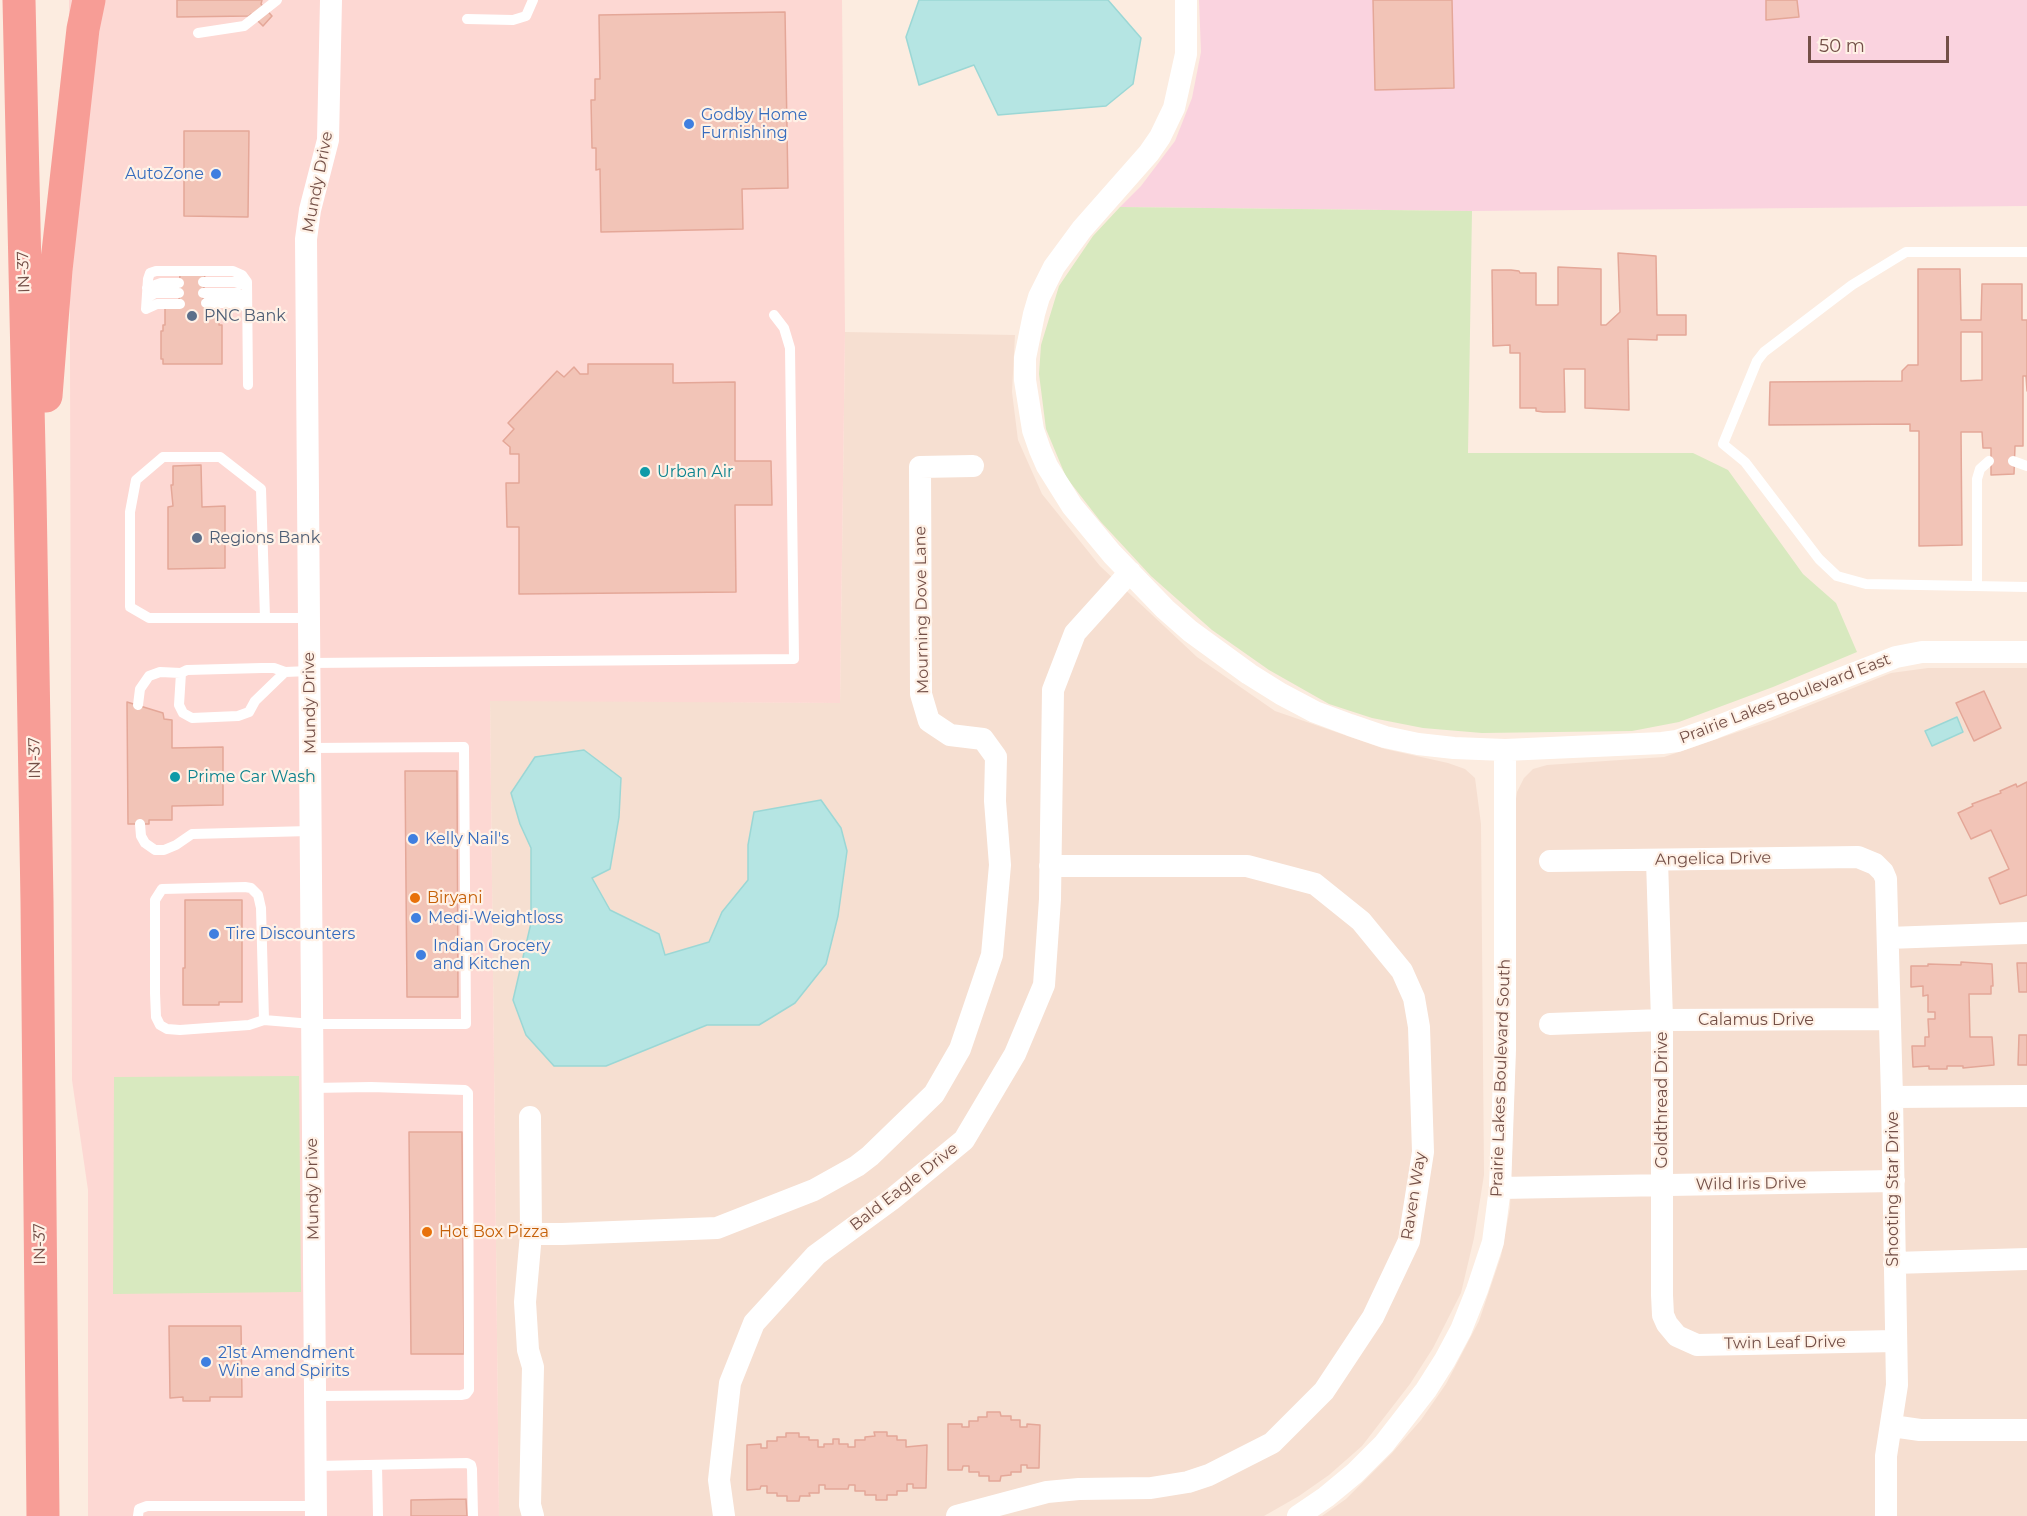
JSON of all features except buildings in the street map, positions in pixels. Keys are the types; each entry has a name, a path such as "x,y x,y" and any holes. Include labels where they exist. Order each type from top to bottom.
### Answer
{"highway":[{"name":"IN-37","path":"19,0 37,913 43,1516"},
{"path":"30,495 43,433 56,270 85,10"}],"street":[{"name":"Mundy Drive","path":"316,1511 306,239 310,210 328,140 331,0"},
{"name":"Prairie Lakes Boulevard East","path":"1186,0 1186,54 1179,91 1168,122 1149,153 1082,229 1054,267 1039,297 1025,358 1028,405 1033,430 1047,466 1072,506 1099,539 1165,609 1211,647 1281,694 1315,712 1384,737 1454,748 1505,750 1677,741 1714,729 1896,657 1922,652 2027,652"},
{"name":"Mourning Dove Lane","path":"531,1233 562,1234 717,1228 814,1190 857,1166 870,1156 933,1094 960,1049 992,955 1000,865 995,801 996,757 983,739 950,735 929,721 921,694 920,467 973,466"},
{"name":"Bald Eagle Drive","path":"724,1516 719,1480 730,1383 754,1323 816,1255 891,1200 963,1140 1011,1064 1044,985 1050,899 1053,690 1075,633 1130,572"},
{"name":"Prairie Lakes Boulevard South","path":"1298,1516 1348,1479 1384,1444 1426,1390 1446,1360 1477,1290 1493,1242 1500,1188 1505,1049 1505,750"},
{"name":"Angelica Drive","path":"1550,861 1858,857 1875,864"},
{"name":"Goldthread Drive","path":"1657,860 1662,1020 1663,1315 1677,1336"},
{"name":"Shooting Star Drive","path":"1875,864 1886,879 1894,1181 1897,1385 1886,1456 1886,1516"},
{"name":"Raven Way","path":"957,1516 1047,1492 1151,1488 1188,1482 1209,1475 1272,1443 1324,1391 1373,1317 1408,1241 1423,1152 1419,1027 1414,998 1402,971 1361,921 1316,884 1247,866 1050,866"},
{"path":"1888,938 2027,933"},
{"name":"Calamus Drive","path":"1550,1024 1662,1020 1889,1019"},
{"path":"1892,1097 2027,1096"},
{"path":"530,1117 531,1233 525,1302 528,1350 533,1367 530,1505 533,1516"},
{"name":"Wild Iris Drive","path":"1500,1188 1894,1181"},
{"path":"1894,1263 2027,1259"},
{"name":"Twin Leaf Drive","path":"1677,1336 1697,1346 1895,1341"},
{"path":"1892,1426 1920,1430 2027,1430"}],"lane":[{"path":"198,33 244,26 277,0"},
{"path":"467,20 513,20 526,16 533,0"},
{"path":"2026,252 1906,252 1852,285 1764,352 1752,369 1723,444 1745,462 1819,559 1837,576 1866,584 2027,586"},
{"path":"179,293 154,293 147,298 150,273 156,271 233,271 245,278 248,385"},
{"path":"247,286 235,282 204,293 239,303 247,303"},
{"path":"138,705 140,688 149,676 160,672 181,673 187,670 274,668 285,672 309,667 794,659 790,348 784,328 774,315"},
{"path":"265,618 261,489 220,457 163,457 136,480 130,512 130,607 150,618 265,618 309,618"},
{"path":"1977,586 1977,479 1980,469 1989,461"},
{"path":"2013,461 2027,466"},
{"path":"181,673 179,705 183,713 192,718 238,716 249,712 255,701 285,672"},
{"path":"264,1020 261,908 258,895 251,888 245,887 162,889 156,900 155,993 156,1017 160,1025 166,1029 180,1030 249,1024 264,1020 312,1024 466,1024 464,747 310,747"},
{"path":"140,824 141,836 145,843 154,849 176,845 192,834 310,831"},
{"path":"312,1088 465,1090 468,1093 469,1390 466,1394 461,1395 315,1396"},
{"path":"316,1466 467,1463 471,1465 473,1516"},
{"path":"377,1465 378,1516"},
{"path":"138,1516 139,1509 147,1506 316,1511"}],"shaded area":[{"path":"69,0 842,0 845,332 840,703 490,701 499,1516 88,1516 88,1190 72,1080"},
{"path":"1199,0 2027,0 2027,206 1472,211 1120,207 1141,186 1175,141 1192,98 1201,52"},
{"path":"845,332 1015,335 1012,392 1018,440 1042,494 1100,566 1197,657 1275,711 1385,749 1448,763 1465,769 1475,778 1481,824 1484,1175 1474,1238 1461,1293 1433,1348 1410,1384 1362,1446 1329,1475 1264,1516 499,1516 490,700 840,703"},
{"path":"1928,668 2027,668 2027,1516 1322,1516 1346,1499 1392,1453 1421,1420 1446,1384 1479,1321 1501,1256 1510,1208 1516,1039 1515,805 1517,792 1524,778 1533,769 1547,765 1664,757 1770,721 1891,673"}],"green space":[{"path":"1120,207 1472,211 1468,453 1693,453 1728,470 1803,574 1836,603 1857,652 1773,687 1679,722 1632,731 1482,733 1423,728 1372,718 1329,704 1269,670 1212,630 1151,576 1101,522 1066,477 1046,429 1039,374 1041,345 1059,286 1093,236"},
{"path":"299,1076 301,1292 113,1294 114,1077"}],"water":[{"path":"919,0 1108,0 1141,38 1133,84 1106,106 998,115 974,65 919,85 906,37"},
{"path":"1957,717 1963,732 1932,746 1925,731"},
{"path":"584,750 621,778 619,817 610,869 592,878 610,910 659,934 665,955 709,942 722,912 748,880 748,845 754,812 821,800 841,828 847,851 838,916 826,964 795,1003 759,1025 707,1025 606,1066 554,1066 526,1035 513,1000 531,923 531,848 520,824 511,793 535,757"}],"place":[{"name":"Godby Home Furnishing","path":"689,124"},
{"name":"AutoZone","path":"216,174"},
{"name":"PNC Bank","path":"192,316"},
{"name":"Urban Air","path":"645,472"},
{"name":"Regions Bank","path":"197,538"},
{"name":"Prime Car Wash","path":"175,777"},
{"name":"Kelly Nail's","path":"413,839"},
{"name":"Biryani","path":"415,898"},
{"name":"Medi-Weightloss","path":"416,918"},
{"name":"Tire Discounters","path":"214,934"},
{"name":"Indian Grocery and Kitchen","path":"421,955"},
{"name":"Hot Box Pizza","path":"427,1232"},
{"name":"21st Amendment Wine and Spirits","path":"206,1362"}]}
